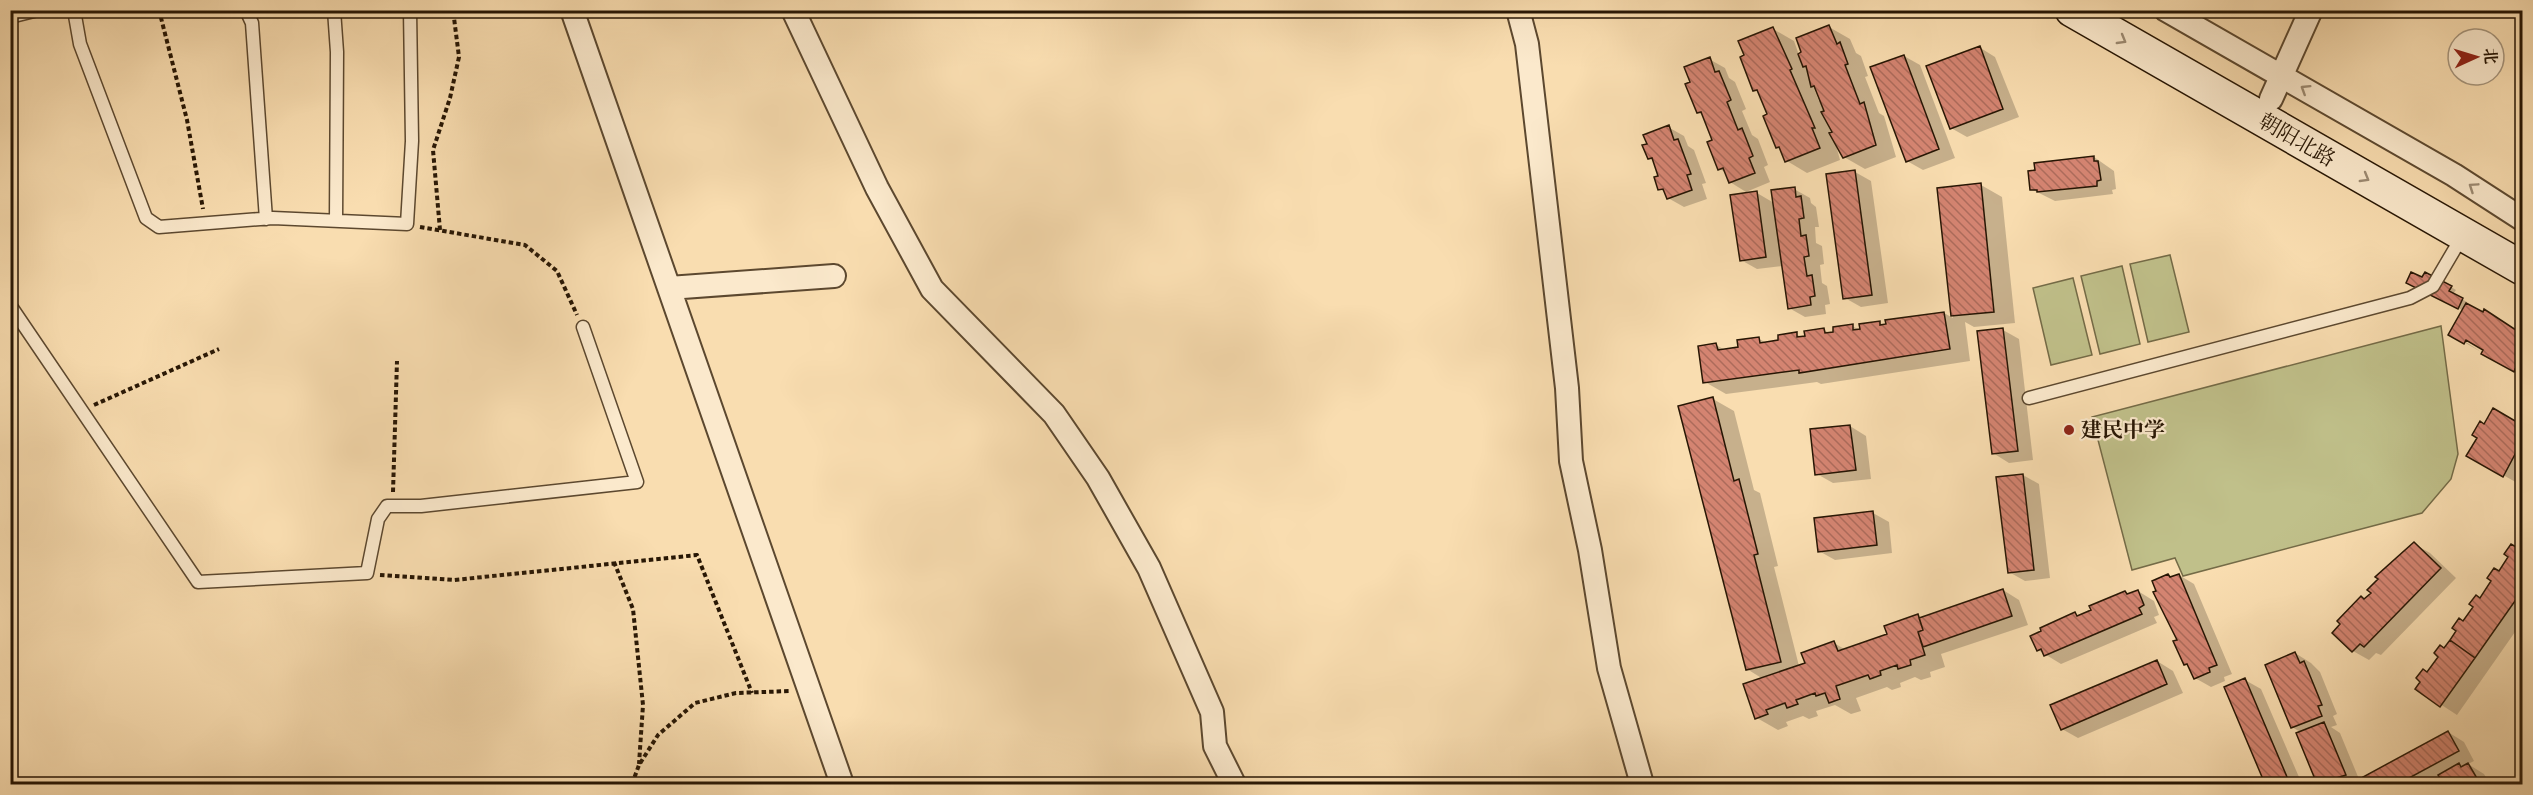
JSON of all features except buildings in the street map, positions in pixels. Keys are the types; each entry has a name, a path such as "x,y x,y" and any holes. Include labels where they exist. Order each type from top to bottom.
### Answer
{"main road":[{"name":"朝阳北路","path":"2072,10 2523,268"},
{"name":"朝阳北路","path":"2116,10 2277,86 2523,241"}],"street":[{"path":"572,10 842,784"},
{"path":"793,10 878,188 932,289 1054,414 1098,478 1149,568 1212,712 1215,746 1234,784"},
{"path":"1518,10 1527,44 1566,376 1571,460 1590,550 1609,668 1642,784"},
{"path":"2166,10 2277,86 2339,110 2454,175 2523,219"},
{"path":"2277,86 2311,10"},
{"path":"669,288 834,276"}],"lane":[{"path":"10,17 38,10"},
{"path":"74,10 80,44 146,218 159,227 266,219 407,224 412,141 410,10"},
{"path":"246,10 252,23 266,219"},
{"path":"334,10 337,52 336,221"},
{"path":"2028,398 2410,298 2433,286 2464,234"},
{"path":"10,305 198,582 366,573 378,519 387,506 421,506 638,483 583,327"}],"path":[{"path":"159,10 186,120 206,223"},
{"path":"440,230 433,150 450,98 459,57 453,10"},
{"path":"407,224 525,245 557,271 583,327"},
{"path":"82,410 219,349"},
{"path":"393,506 397,361"},
{"path":"362,573 454,580 698,555 752,693"},
{"path":"614,562 633,609 643,705 639,765"},
{"path":"632,784 639,765 658,735 695,703 736,693 809,691"}],"green space":[{"path":"2170,255 2189,332 2148,342 2130,264"},
{"path":"2122,266 2140,344 2100,354 2081,276"},
{"path":"2073,278 2092,355 2051,365 2033,288"},
{"path":"2441,326 2458,454 2451,479 2422,513 2183,576 2175,558 2132,570 2092,417"}],"place":[{"name":"建民中学","path":"2069,430"}]}
